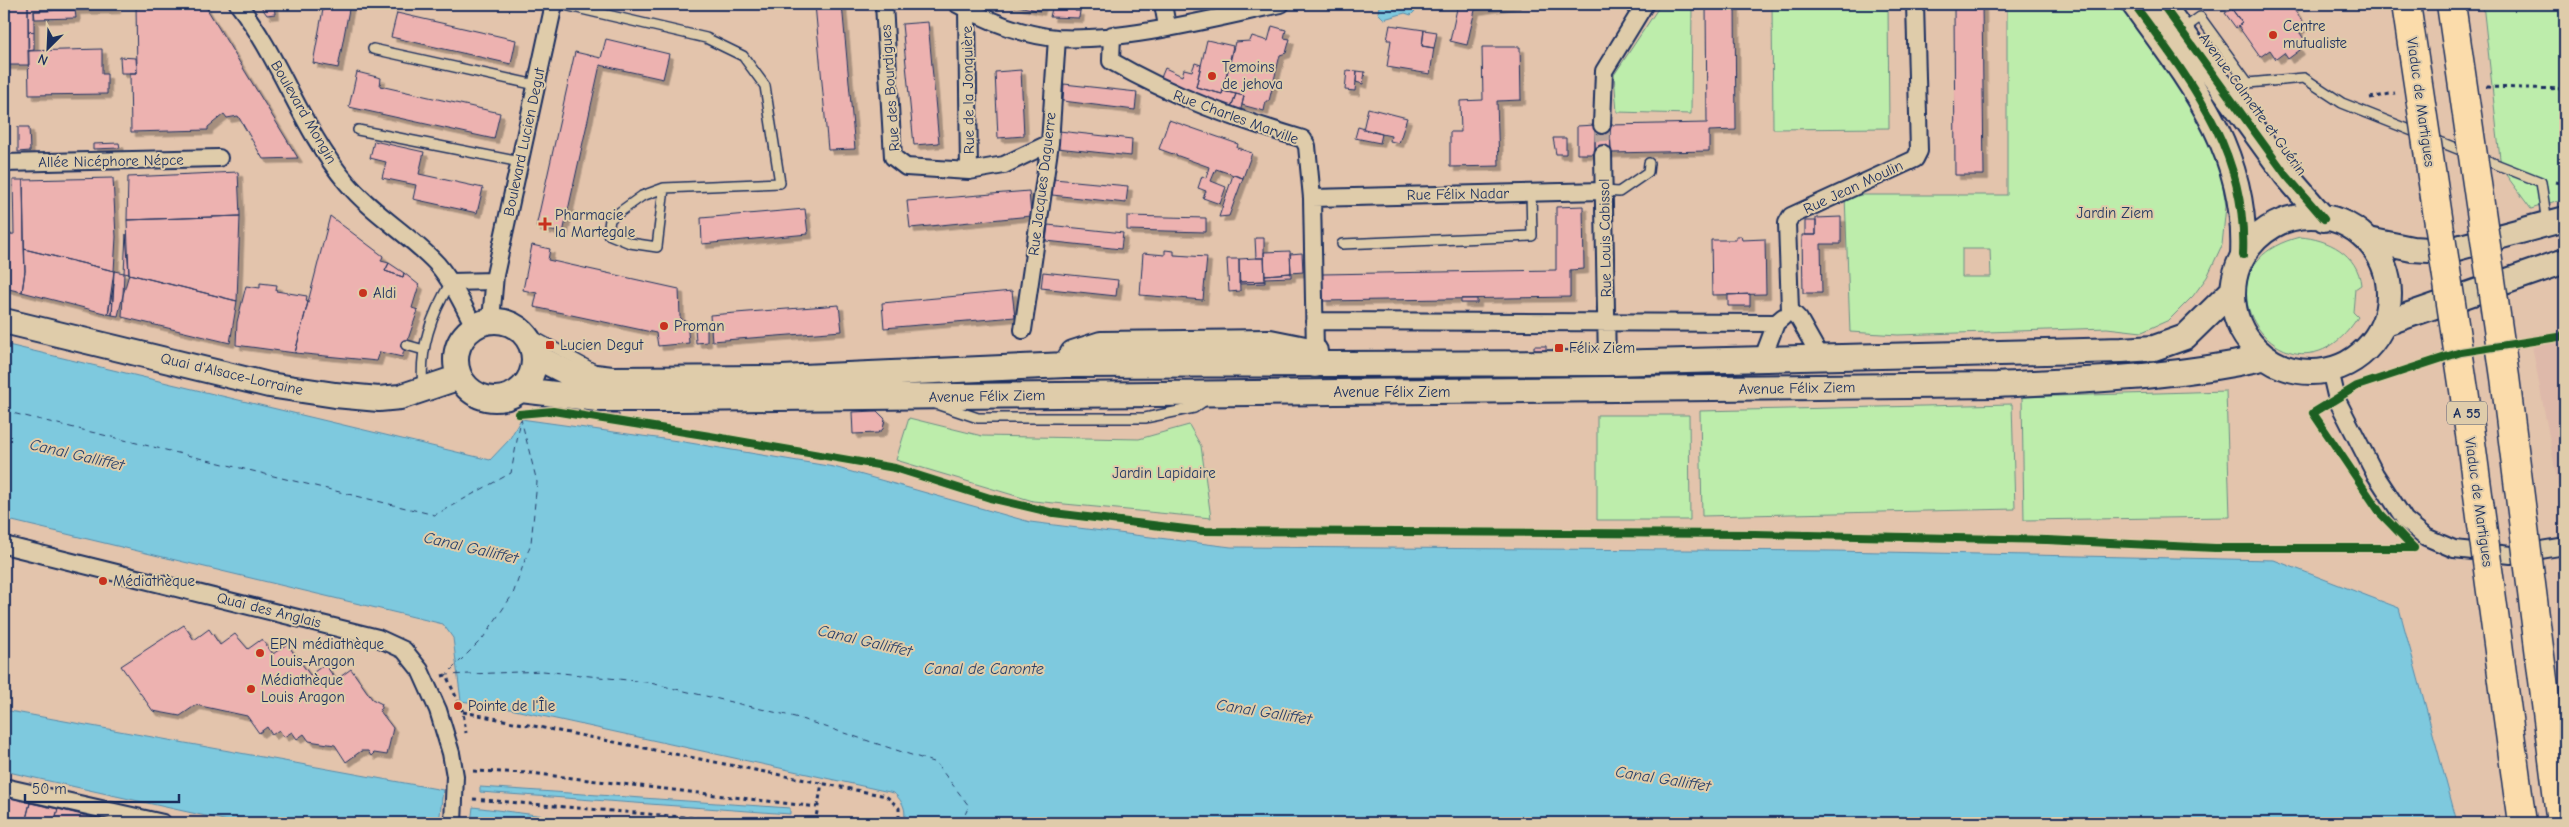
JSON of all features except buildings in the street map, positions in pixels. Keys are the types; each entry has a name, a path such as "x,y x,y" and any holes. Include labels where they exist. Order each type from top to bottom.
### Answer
{"highway":[{"name":"Viaduc de Martigues","path":"2406,4 2464,390 2522,823"},
{"name":"A 55","path":"2451,4 2505,377 2561,823"}],"main road":[{"path":"2134,4 2201,100 2221,135 2233,165 2242,207 2243,254"},
{"name":"Avenue Calmette et Guérin","path":"2162,4 2286,175 2324,218"},
{"path":"2314,216 2324,218 2357,230 2368,240 2384,266 2389,293 2383,324 2368,348 2346,364 2330,370 2304,370 2279,366 2262,358 2246,339 2235,314 2232,291 2235,275 2243,254 2261,234 2295,218 2314,216"},
{"path":"2368,240 2412,249 2446,251 2556,221"},
{"path":"2383,324 2565,261"},
{"name":"Avenue Félix Ziem","path":"535,356 570,374 612,379 782,378 1066,365 1072,353 1101,344 1270,342 1315,358 1607,363 1969,356 2154,348 2185,337 2232,291"},
{"name":"Quai d'Alsace-Lorraine","path":"4,321 269,385 308,392 379,399 423,391 460,377"},
{"path":"504,321 515,326 532,344 535,356 534,368 529,380 521,390 499,399 487,398 476,394 460,377 456,354 466,334 483,323 504,321"},
{"name":"Avenue Félix Ziem","path":"521,390 598,399 1997,385 2142,378 2209,369 2262,358"}],"street":[{"name":"Boulevard Mongin","path":"238,4 268,48 321,149 347,183 375,211 436,263 483,323"},
{"name":"Boulevard Lucien Degut","path":"483,323 494,281 554,4"},
{"name":"Rue des Bourdigues","path":"884,4 893,157 906,167 969,171 1004,165 1050,143"},
{"path":"1163,4 1167,26"},
{"path":"964,5 1006,27 1057,38 1112,35 1282,4"},
{"path":"1602,125 1604,71 1645,4"},
{"name":"Rue Jean Moulin","path":"1790,310 1787,223 1791,216 1915,159 1919,151 1915,4"},
{"name":"Rue de la Jonquière","path":"964,5 969,171"},
{"name":"Rue Charles Marville","path":"1112,35 1111,61 1120,67 1172,94 1229,117 1303,139 1307,146 1312,198 1315,358"},
{"name":"Rue Jacques Daguerre","path":"1023,330 1050,143 1057,38"},
{"name":"Rue Louis Cabissol","path":"1603,154 1606,322"},
{"name":"Allée Nicéphore Népce","path":"4,164 219,158"},
{"name":"Rue Félix Nadar","path":"1312,198 1604,191"},
{"path":"451,282 494,281"},
{"name":"Avenue Félix Ziem","path":"1762,360 1776,323 1790,310 1799,319 1821,358"},
{"path":"1314,321 1776,323"},
{"path":"1606,322 1607,363"},
{"path":"2330,370 2337,400 2375,474 2405,520 2426,537 2454,550 2511,555 2565,546"},
{"name":"Quai des Anglais","path":"4,545 368,635 404,650 420,670 445,731 455,776 453,823"},
{"path":"4,787 163,823"}],"lane":[{"path":"560,4 706,38 743,56 765,86 780,183 664,188 642,196 610,219 608,234 630,243 657,247 664,188"},
{"path":"2181,30 2200,17 2248,83 2304,78 2342,103 2541,182 2556,221"},
{"path":"373,49 536,85"},
{"path":"358,130 520,162"},
{"path":"1604,191 1619,192 1648,172 1649,163"},
{"path":"1342,244 1532,236 1530,192"},
{"path":"423,391 421,363 424,350 437,305 451,282"},
{"name":"Avenue Félix Ziem","path":"515,326 612,379"},
{"path":"406,345 424,350"}],"path":[{"path":"463,712 886,796 899,808 899,823"},
{"path":"471,771 530,773 818,807"},
{"path":"815,823 822,783"},
{"path":"473,801 752,823"}],"shaded area":[{"path":"2565,330 2565,521 2530,335"}],"green space":[{"path":"1661,4 1692,4 1691,114 1617,112 1614,75"},
{"path":"1772,4 1888,4 1889,128 1773,129"},
{"name":"Jardin Ziem","path":"2007,4 2121,4 2211,131 2220,168 2226,206 2222,245 2207,277 2193,296 2169,320 2142,332 2107,328 1898,335 1850,332 1845,195 2007,195","holes":["1962,249 1990,249 1991,277 1962,277"]},
{"path":"2483,4 2565,4 2565,198 2531,209 2501,168"},
{"path":"2300,237 2321,241 2340,250 2354,265 2359,274 2361,285 2355,289 2353,312 2358,317 2331,345 2303,354 2278,346 2258,328 2247,303 2248,277 2265,253"},
{"path":"2226,391 2230,517 2024,520 2022,397"},
{"path":"2012,404 2015,509 1702,516 1700,411"},
{"path":"1597,415 1689,415 1690,520 1597,520"},
{"name":"Jardin Lapidaire","path":"909,418 982,436 1139,439 1189,425 1201,446 1211,518 1033,501 896,460"}],"water":[{"path":"1384,4 1415,4 1415,11 1411,15 1405,13 1384,19 1378,13 1379,6"},
{"name":"Canal de Caronte","path":"4,344 490,460 509,440 521,419 678,441 834,467 1030,522 1231,547 1833,551 2274,560 2399,608 2457,822 2464,823 903,823 905,814 903,806 894,793 501,707 461,701 453,638 443,624 4,519"},
{"path":"4,710 443,790 439,823 237,823 4,771"},
{"path":"480,787 790,808 790,814 480,792"},
{"path":"473,807 600,823 471,823"}],"ferry route":[{"path":"4,411 435,515 511,473 521,419 537,482 531,543 513,594 483,638 446,675 543,671 646,682 795,717 936,763 969,806 961,823"}],"tunnel":[{"path":"1602,125 1603,154"}],"cycle path":[{"path":"2134,4 2195,91 2212,120 2226,151 2236,183 2242,218 2243,255"},
{"path":"2162,4 2286,175 2324,219"},
{"path":"2414,548 2381,514 2313,413 2357,386 2461,352 2565,336"},
{"path":"519,414 553,411 710,436 895,468 990,498 1054,513 1202,531 1754,534 2047,540 2215,548 2414,548"}],"place":[{"name":"Centre mutualiste","path":"2273,35"},
{"name":"Temoins de jehova","path":"1212,76"},
{"name":"Pharmacie la Martegale","path":"545,224"},
{"name":"Aldi","path":"363,293"},
{"name":"Proman","path":"664,326"},
{"name":"Lucien Degut","path":"550,345"},
{"name":"Félix Ziem","path":"1559,348"},
{"name":"Médiathèque","path":"103,581"},
{"name":"EPN médiathèque Louis-Aragon","path":"260,653"},
{"name":"Médiathèque Louis Aragon","path":"251,689"},
{"name":"Pointe de l'Île","path":"458,706"}],"water label":[{"name":"Canal Galliffet","path":"77,455"},
{"name":"Canal Galliffet","path":"471,548"},
{"name":"Canal Galliffet","path":"865,641"},
{"name":"Canal Galliffet","path":"1264,712"},
{"name":"Canal Galliffet","path":"1663,779"}]}
